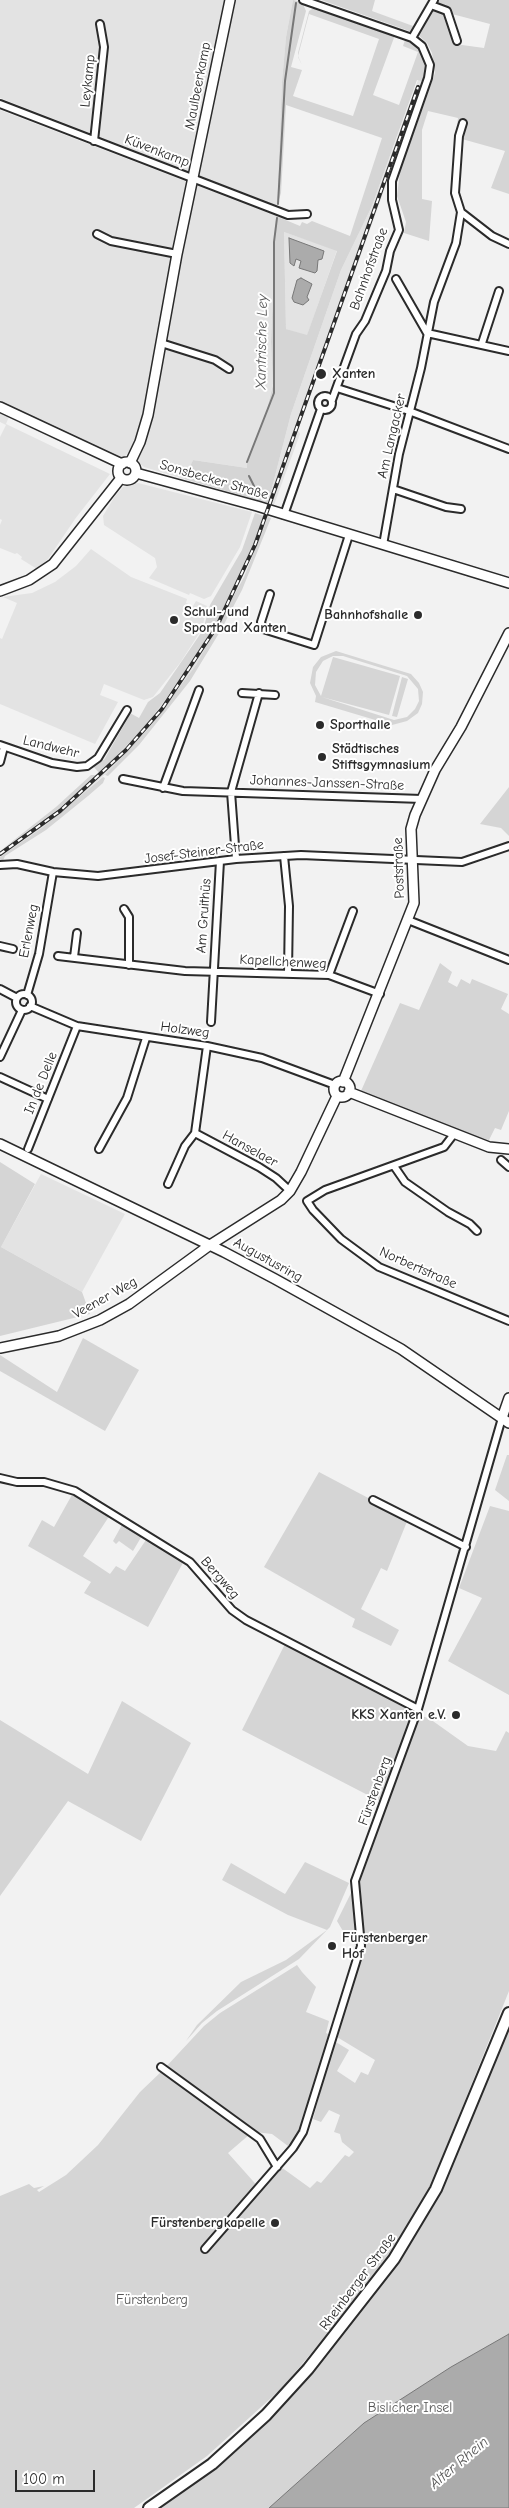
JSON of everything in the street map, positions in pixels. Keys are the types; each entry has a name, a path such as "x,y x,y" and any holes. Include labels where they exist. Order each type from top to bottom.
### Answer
{"main road":[{"name":"Rheinberger Straße","path":"149,2508 212,2464 266,2415 308,2369 394,2259 436,2189 509,2013"}],"street":[{"name":"Maulbeerkamp","path":"123,469 146,422 177,254 230,0"},
{"path":"303,0 412,38 433,3 447,11 457,41"},
{"name":"Leykamp","path":"94,141 104,47 100,24"},
{"name":"Bahnhofstraße","path":"321,409 330,408 356,334 361,328 374,300 399,230 392,200 392,181 428,78 428,58 422,46 412,38"},
{"name":"Küvenkamp","path":"0,104 288,215 307,214"},
{"path":"463,123 459,136 455,193 461,212 492,236 509,244"},
{"name":"Am Langacker","path":"384,545 409,411 421,368 434,302 456,242 461,212"},
{"path":"97,234 111,242 177,254"},
{"path":"396,279 427,333 482,343 509,351"},
{"path":"482,343 499,291"},
{"path":"161,343 215,360 229,369"},
{"path":"337,388 409,411 509,449"},
{"path":"332,400 326,395 319,398 318,405 321,409 284,515 509,583"},
{"path":"0,407 123,469 131,479 136,473 134,466 123,469 53,564 29,580 0,591"},
{"path":"0,412 123,469"},
{"name":"Sonsbecker Straße","path":"136,473 284,515"},
{"path":"393,489 446,507 461,509"},
{"path":"270,594 261,624 262,628 314,645 349,534"},
{"name":"Poststraße","path":"339,1083 380,994 414,903 411,829 422,798 435,770 461,727 509,633"},
{"path":"163,788 199,690"},
{"path":"242,692 275,695"},
{"path":"231,792 259,693"},
{"name":"Landwehr","path":"2,746 52,763 77,768 87,766 98,758 127,710"},
{"path":"0,762 2,746"},
{"name":"Johannes-Janssen-Straße","path":"122,779 163,788 422,798"},
{"name":"Johannes-Janssen-Straße","path":"231,792 236,859"},
{"name":"Josef-Steiner-Straße","path":"0,865 17,864 53,872 98,876 236,859 325,854 462,862 509,846"},
{"path":"284,856 289,906 288,972"},
{"name":"Am Gruithüs","path":"213,972 220,861"},
{"name":"Erlenweg","path":"27,995 39,954 53,872"},
{"path":"124,909 129,917 129,965"},
{"path":"330,975 353,911"},
{"path":"408,920 509,960"},
{"path":"74,957 77,933"},
{"path":"0,946 12,950"},
{"name":"Kapellchenweg","path":"58,956 129,965 213,972 288,972 330,975 380,994"},
{"path":"211,1022 213,972"},
{"path":"0,989 17,998"},
{"path":"0,1057 22,1010 30,1006 30,998 27,995 23,994 17,998"},
{"path":"17,998 16,1003 22,1010"},
{"name":"Holzweg","path":"30,1006 76,1026 207,1046 262,1058 339,1083"},
{"name":"In de Delle","path":"28,1149 76,1026"},
{"path":"99,1150 127,1098 146,1038"},
{"path":"168,1184 185,1146 195,1133 207,1046"},
{"path":"0,1077 48,1099"},
{"path":"210,1245 276,1204 290,1191 337,1096 334,1089 339,1083 347,1084 349,1092"},
{"path":"337,1096 344,1097 349,1092"},
{"path":"349,1092 488,1147 509,1149"},
{"name":"Hanselaer","path":"195,1133 259,1167 276,1178 290,1191"},
{"path":"454,1134 444,1147 394,1166 398,1174 410,1186 470,1224 477,1231"},
{"name":"Augustusring","path":"0,1144 210,1245 401,1349 506,1420"},
{"path":"501,1160 509,1167"},
{"name":"Norbertstraße","path":"394,1166 325,1190 310,1197 307,1201 313,1210 341,1239 379,1267 509,1321"},
{"name":"Veener Weg","path":"0,1348 59,1336 100,1320 129,1304 210,1245"},
{"path":"506,1420 509,1398"},
{"name":"Fürstenberg","path":"205,2248 277,2166 303,2132 360,1946 355,1881 418,1709 506,1420"},
{"name":"Bergweg","path":"0,1478 17,1482 44,1482 75,1491 190,1562 232,1610 246,1620 418,1709"},
{"path":"373,1500 466,1547"},
{"path":"161,2067 260,2138 277,2166"}],"shaded area":[{"path":"0,0 293,0 286,37 282,82 277,206 0,98"},
{"path":"418,80 423,82 298,430 300,434 274,505 232,601 196,665 147,730 110,770 75,801 43,827 0,857 0,851 94,780 126,747 178,683 213,629 232,593 256,539 268,503 291,414 341,270 372,206"},
{"path":"0,110 276,216 271,342 273,384 265,416 247,463 247,468 193,460 184,479 144,467 139,463 137,455 130,451 120,458 12,409 6,424 110,474 75,519 48,559 37,569 21,559 22,557 17,553 15,554 0,548 0,525 2,520 0,519 0,437 6,425 0,422"},
{"path":"284,232 337,250 307,336 286,329"},
{"path":"138,483 252,512 240,547 211,596 204,599 190,593 189,595 149,578 157,567 155,558 104,525 103,516 115,496 123,487"},
{"path":"91,549 131,577 187,599 186,603 193,606 196,601 207,606 202,629 180,663 153,697 144,700 104,684 100,695 118,702 95,744 0,704 0,638 2,639 17,603 3,597 32,593 55,582 76,566"},
{"path":"41,1174 125,1214 82,1292 1,1247"}],"green space":[{"path":"293,0 302,2 306,11 291,67 302,70 293,96 353,116 379,39 309,14 298,56 309,11 316,7 395,35 373,95 399,105 418,52 403,46 405,40 410,39 422,50 428,68 424,82 417,80 372,206 341,270 291,414 268,503 184,479 193,460 247,468 247,463 265,416 273,385 271,342 276,216 300,226 302,222 307,224 312,221 350,236 382,138 286,105 281,193 277,206 282,82 286,37","holes":["284,232 337,251 307,335 286,329"]},
{"path":"321,0 375,0 372,11 413,26 428,0 432,0 412,32"},
{"path":"436,0 509,0 509,194 491,188 505,151 462,139 455,140 458,118 428,111 422,130 422,199 432,201 429,241 404,233 406,222 397,196 400,171 435,73 432,53 427,43 416,33 432,7 446,12 455,46 484,48 490,24 452,14 449,12 449,9 436,4"},
{"path":"255,513 264,516 256,539 232,593 213,629 178,683 145,726 100,774 93,766 100,758 104,760 128,718 125,715 130,713 139,718 148,702 160,693 203,630 210,605 242,550"},
{"path":"268,517 271,518 242,590 221,630 190,681 139,745 108,776 105,775 147,730 196,665 244,577"},
{"path":"336,651 411,674 419,683 423,692 422,704 418,713 407,721 392,725 315,702 316,696 310,683 313,667 321,657","holes":["333,656 343,656 407,676 418,689 419,701 415,709 407,717 394,720 322,697 389,715 400,676 333,657 321,696 315,685 316,672 323,661"]},
{"path":"402,677 408,679 397,717 392,716"},
{"path":"91,775 99,775 57,810 0,851 56,807"},
{"path":"103,777 105,778 103,783 88,796 46,830 5,856 0,863 0,857 43,827"},
{"path":"509,787 509,836 501,828 480,824"},
{"path":"440,963 452,972 448,982 457,987 461,979 470,984 472,979 508,994 501,1009 509,1014 509,1111 501,1130 495,1128 489,1140 471,1135 361,1091 400,1003 419,1010"},
{"path":"0,1162 35,1184 1,1247 82,1292 90,1314 0,1336"},
{"path":"83,1338 139,1370 105,1431 0,1371 0,1355 57,1392"},
{"path":"507,1455 509,1455 509,1501 495,1490"},
{"path":"319,1472 408,1519 387,1571 381,1568 361,1609 399,1630 391,1646 352,1627 355,1619 264,1567"},
{"path":"73,1493 110,1515 83,1556 110,1574 116,1566 125,1571 148,1537 184,1561 148,1627 84,1593 91,1582 28,1546 42,1520 54,1527"},
{"path":"490,1506 509,1511 509,1695 448,1661 482,1598 459,1588"},
{"path":"123,1523 143,1534 133,1551 119,1541 116,1544 113,1541"},
{"name":"Fürstenberg","path":"285,1644 411,1707 412,1712 430,1719 468,1746 496,1751 506,1731 509,1733 509,1991 427,2195 408,2228 363,2292 281,2389 207,2456 134,2508 0,2508 0,2196 29,2184 34,2188 44,2186 37,2190 39,2192 66,2175 98,2145 140,2092 163,2070 250,2134 228,2153 261,2190 281,2167 310,2188 317,2181 321,2183 345,2155 349,2157 354,2152 342,2142 340,2134 334,2132 340,2115 329,2110 321,2122 313,2119 334,2041 349,2050 337,2071 355,2083 361,2072 368,2075 375,2060 337,2037 336,2034 364,1949 357,1890 387,1805 242,1730"},
{"path":"122,1701 191,1743 141,1841 68,1801 0,1896 0,1720 88,1774"},
{"path":"305,1862 349,1883 330,1927 299,1959 217,2011 202,2023 186,2041 197,2025 241,1982 286,1960 327,1930 288,1915 222,1880 231,1863 285,1894"},
{"path":"353,1889 357,1929 356,1940 347,1938 337,1921"},
{"path":"297,1965 316,1987 306,2012 329,2021 326,2033 330,2035 301,2131 292,2146 288,2146 272,2134 255,2132 164,2069 204,2026 220,2013"},
{"name":"Bislicher Insel","path":"509,2019 509,2508 159,2508 211,2470 315,2366 396,2266 441,2188"}],"water":[{"path":"289,238 324,251 322,259 318,260 315,273 299,268 301,261 296,259 294,266 290,263"},
{"path":"301,278 312,284 307,297 309,300 303,305 294,302 292,298 297,280"},
{"name":"Alter Rhein","path":"509,2334 509,2508 269,2508 364,2423 451,2367"}],"waterway":[{"name":"Xantrische Ley","path":"278,204 285,81 296,3"},
{"name":"Xantrische Ley","path":"247,462 274,393 274,242 277,218"},
{"name":"Xantrische Ley","path":"249,476 256,490"}],"railway":[{"path":"0,854 60,811 126,750 162,709 217,626 255,545 418,87"}],"place":[{"name":"Xanten","path":"321,374"},
{"name":"Bahnhofshalle","path":"418,615"},
{"name":"Schul- und Sportbad Xanten","path":"174,620"},
{"name":"Sporthalle","path":"320,725"},
{"name":"Städtisches Stiftsgymnasium","path":"322,757"},
{"name":"KKS Xanten e.V.","path":"456,1715"},
{"name":"Fürstenberger Hof","path":"332,1946"},
{"name":"Fürstenbergkapelle","path":"275,2223"}]}
